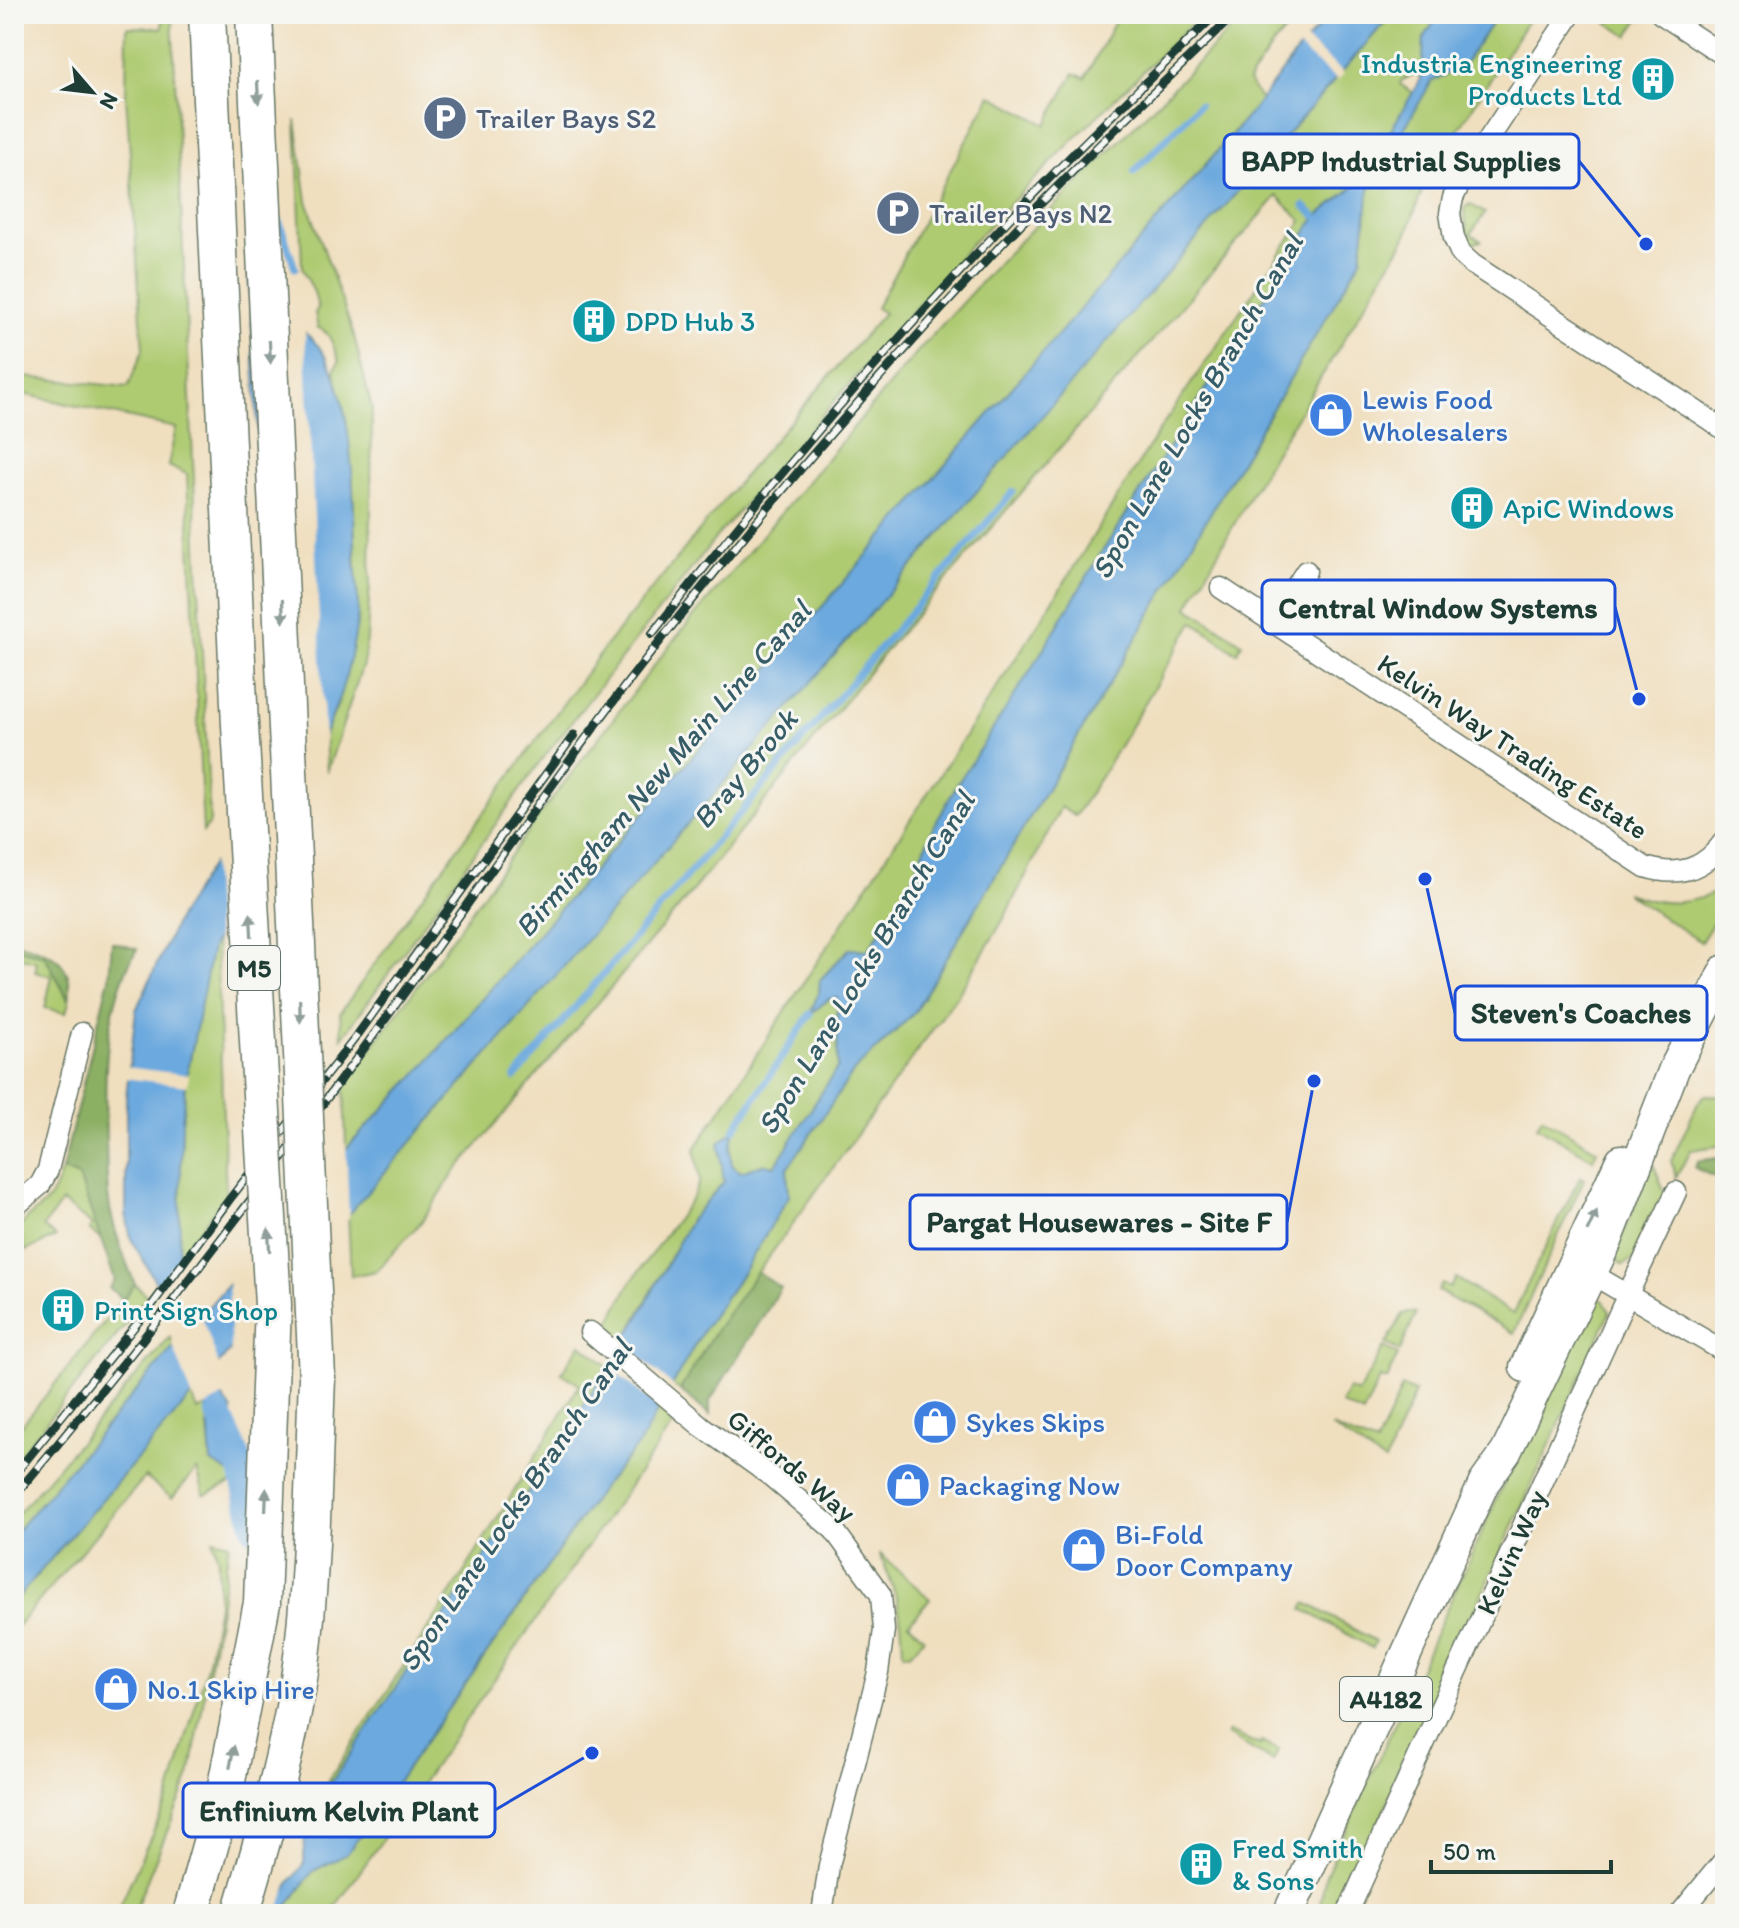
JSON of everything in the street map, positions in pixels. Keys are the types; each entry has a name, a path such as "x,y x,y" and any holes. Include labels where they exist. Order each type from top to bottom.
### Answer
{"highway":[{"name":"M5","path":"191,1914 224,1796 262,1603 273,1305 240,725 207,14"},
{"name":"M5","path":"241,1914 270,1817 300,1666 311,1540 317,1378 254,14"}],"main road":[{"name":"Kelvin Way","path":"1288,1914 1484,1483 1506,1452 1592,1274 1644,1152 1663,1095 1725,970"},
{"name":"Kelvin Way","path":"1484,1483 1492,1447 1518,1384 1628,1145 1663,1095"}],"street":[{"path":"1571,14 1461,181 1450,213 1455,241 1461,254 1472,264 1725,430"},
{"path":"1661,14 1725,56"},
{"path":"1273,622 1306,571"},
{"name":"Kelvin Way Trading Estate","path":"1221,588 1645,867 1678,873 1695,868 1709,859 1725,840"},
{"path":"14,1207 40,1185 48,1170 82,1033"},
{"name":"Kelvin Way","path":"1347,1914 1676,1192"},
{"path":"1518,1384 1533,1375 1580,1274 1592,1274 1725,1352"},
{"name":"Giffords Way","path":"590,1332 701,1426 772,1477 834,1530 881,1595 884,1630 878,1672 829,1866 822,1914"},
{"path":"1680,1914 1725,1859"}],"green space":[{"path":"163,14 172,14 210,823 203,832 187,474 168,466 176,428 14,392 14,376 128,387 143,350 126,95 127,27 162,28"},
{"path":"1119,14 1202,14 972,243 718,535 541,761 342,1038 340,1013 607,644 757,460 884,313 876,308 991,95 1046,125 1074,73 1085,78"},
{"path":"1246,14 1304,14 1276,41 1248,81 1261,100 424,1066 346,1149 344,1084 535,821 670,645 918,351 1003,258"},
{"path":"1392,14 1439,14 1424,38 1422,77 1414,74 1401,81 1400,84 1413,93 1361,181 1316,217 1097,560 959,783 933,828 913,877 868,950 849,949 820,980 811,1012 829,999 837,998 838,1067 775,1166 765,1164 741,1173 732,1166 730,1149 733,1131 719,1143 724,1182 691,1219 623,1344 606,1330 629,1285 693,1197 700,1181 695,1149 1046,612 1160,429 1302,221 1277,196 891,644 686,899 455,1172 422,1221 376,1271 351,1276 348,1213"},
{"path":"1498,14 1532,14 1425,182 1405,239 1262,474 1188,607 1242,643 1237,653 1193,622 1075,816 1061,807 1002,922 959,993 714,1333 680,1390 672,1385 705,1327 789,1196 787,1169 854,1071 914,1013 1361,259 1369,189 1432,80 1462,67"},
{"path":"1594,14 1638,14 1641,16 1628,36"},
{"path":"296,120 307,201 354,336 372,409 367,639 363,664 327,772 325,734 338,704 358,620 353,484 346,418 334,371 339,361 329,337 318,328 314,292 302,268"},
{"path":"1470,204 1485,213 1471,234 1481,241 1471,244 1465,212 1465,207"},
{"path":"1725,887 1725,904 1701,942 1626,893 1676,902 1701,898"},
{"path":"216,938 226,1195 179,1257 182,1122 187,1074"},
{"path":"14,942 48,953 63,966 70,987 69,1001 45,956 14,948"},
{"path":"112,942 137,949 118,995 106,1067 109,1202 116,1233 135,1284 123,1299 109,1288 115,1280 79,1177 62,1170 109,978"},
{"path":"14,948 45,956 69,1001 66,1013 45,1008 52,976 35,972 37,962 14,956"},
{"path":"1705,1095 1725,1096 1725,1145 1691,1150 1676,1177 1671,1161 1698,1103"},
{"path":"1542,1117 1597,1150 1593,1159 1537,1126"},
{"path":"1725,1157 1725,1182 1695,1168 1698,1161"},
{"path":"1653,1163 1665,1194 1635,1258 1623,1265 1612,1257"},
{"path":"62,1170 79,1177 102,1240 89,1230 92,1225 62,1202 43,1227 56,1237 25,1251 19,1230 50,1198"},
{"path":"1580,1177 1584,1179 1514,1333 1438,1291 1442,1284 1450,1288 1456,1278 1513,1314"},
{"path":"757,1272 781,1288 710,1401 710,1415 680,1390 714,1333"},
{"path":"135,1284 148,1297 14,1462 14,1435"},
{"path":"1592,1297 1603,1300 1610,1312 1337,1914 1318,1914 1326,1875 1586,1302"},
{"path":"1416,1313 1400,1351 1386,1344 1403,1314"},
{"path":"170,1337 174,1347 14,1534 14,1518"},
{"path":"581,1344 609,1367 442,1622 305,1821 313,1804 447,1600 580,1384 561,1373"},
{"path":"1384,1347 1398,1355 1387,1380 1380,1378 1363,1414 1341,1404 1348,1389 1358,1393"},
{"path":"1402,1387 1415,1392 1385,1462 1331,1427 1376,1445"},
{"path":"192,1395 198,1411 206,1406 211,1462 233,1475 232,1483 204,1495 197,1469 172,1498 145,1477 14,1630 14,1602"},
{"path":"658,1408 675,1421 343,1896 329,1914 282,1914 313,1871 347,1854 604,1485 639,1444"},
{"path":"213,1539 229,1543 190,1776 133,1914 116,1914 169,1797 207,1666 218,1606 218,1560"},
{"path":"879,1553 930,1599 909,1623 924,1638 910,1654 903,1653 897,1601"},
{"path":"1306,1603 1375,1641 1372,1648 1303,1609"},
{"path":"1229,1732 1279,1750 1273,1761 1227,1735"}],"water":[{"path":"1330,14 1392,14 213,1370 222,1397 233,1411 233,1475 211,1462 208,1415 199,1387 14,1602 14,1534 181,1338 154,1279 131,1239 126,1214 126,1096 136,1010 179,916 222,848 276,734 237,79 305,333 322,351 343,406 352,472 358,607 349,665 325,734 212,947 187,1074 182,1122 179,1257 196,1321 346,1149 424,1066 1253,110"},
{"name":"Spon Lane Locks Branch Canal","path":"1439,14 1498,14 1462,67 1432,81 1369,189 1361,259 914,1013 854,1071 787,1169 789,1196 705,1327 639,1444 604,1485 347,1854 313,1871 282,1914 267,1914 304,1863 305,1821 540,1475 636,1322 691,1219 724,1182 719,1143 734,1130 730,1149 732,1166 741,1172 765,1164 775,1166 838,1067 837,998 829,999 810,1014 819,992 820,980 849,949 869,950 913,877 933,828 958,783 1316,217 1361,181 1422,77 1424,38"}],"pier":[{"path":"193,14 248,14 264,183 302,296 308,330 305,331 325,743 307,788 217,945 212,856 272,733 265,309 227,211"},
{"path":"1303,38 1344,73 1338,81 1297,46"},
{"path":"125,1067 189,1075 187,1086 124,1078"},
{"path":"346,1143 349,1218 231,1356 228,1277"},
{"path":"183,1252 196,1311 197,1314 200,1311 226,1395 203,1408 198,1394 193,1399 172,1343 177,1338 154,1288"},
{"path":"620,1341 675,1387 661,1410 606,1364"},
{"path":"233,1404 237,1410 238,1427 237,1476 232,1479"},
{"path":"289,1877 278,1914 263,1914 264,1912"}],"waterway":[{"path":"1134,172 1199,105"},
{"path":"1304,206 1322,222"},
{"path":"279,220 295,268"},
{"name":"Bray Brook","path":"515,1078 1013,492"},
{"name":"Spon Lane Locks Branch Canal","path":"734,1130 810,1014"},
{"path":"218,1414 238,1457 255,1529"}],"railway":[{"path":"652,634 778,478 910,326 1053,174 1216,14"},
{"path":"14,1496 233,1223 625,686 761,517 855,406 1001,245 1235,14"},
{"path":"14,1475 152,1305 356,1037 574,735"}],"place":[{"name":"Industria Engineering Products Ltd","path":"1653,79"},
{"name":"Trailer Bays S2","path":"445,118"},
{"name":"Trailer Bays N2","path":"898,213"},
{"name":"BAPP Industrial Supplies","path":"1646,244"},
{"name":"DPD Hub 3","path":"594,321"},
{"name":"Lewis Food Wholesalers","path":"1331,415"},
{"name":"ApiC Windows","path":"1472,508"},
{"name":"Central Window Systems","path":"1639,699"},
{"name":"Steven's Coaches","path":"1425,879"},
{"name":"Pargat Housewares - Site F","path":"1314,1081"},
{"name":"Print Sign Shop","path":"63,1310"},
{"name":"Sykes Skips","path":"935,1422"},
{"name":"Packaging Now","path":"908,1485"},
{"name":"Bi-Fold Door Company","path":"1084,1550"},
{"name":"No.1 Skip Hire","path":"116,1689"},
{"name":"Enfinium Kelvin Plant","path":"592,1753"},
{"name":"Fred Smith & Sons","path":"1201,1864"}],"water label":[{"name":"Birmingham New Main Line Canal","path":"663,769"}]}
